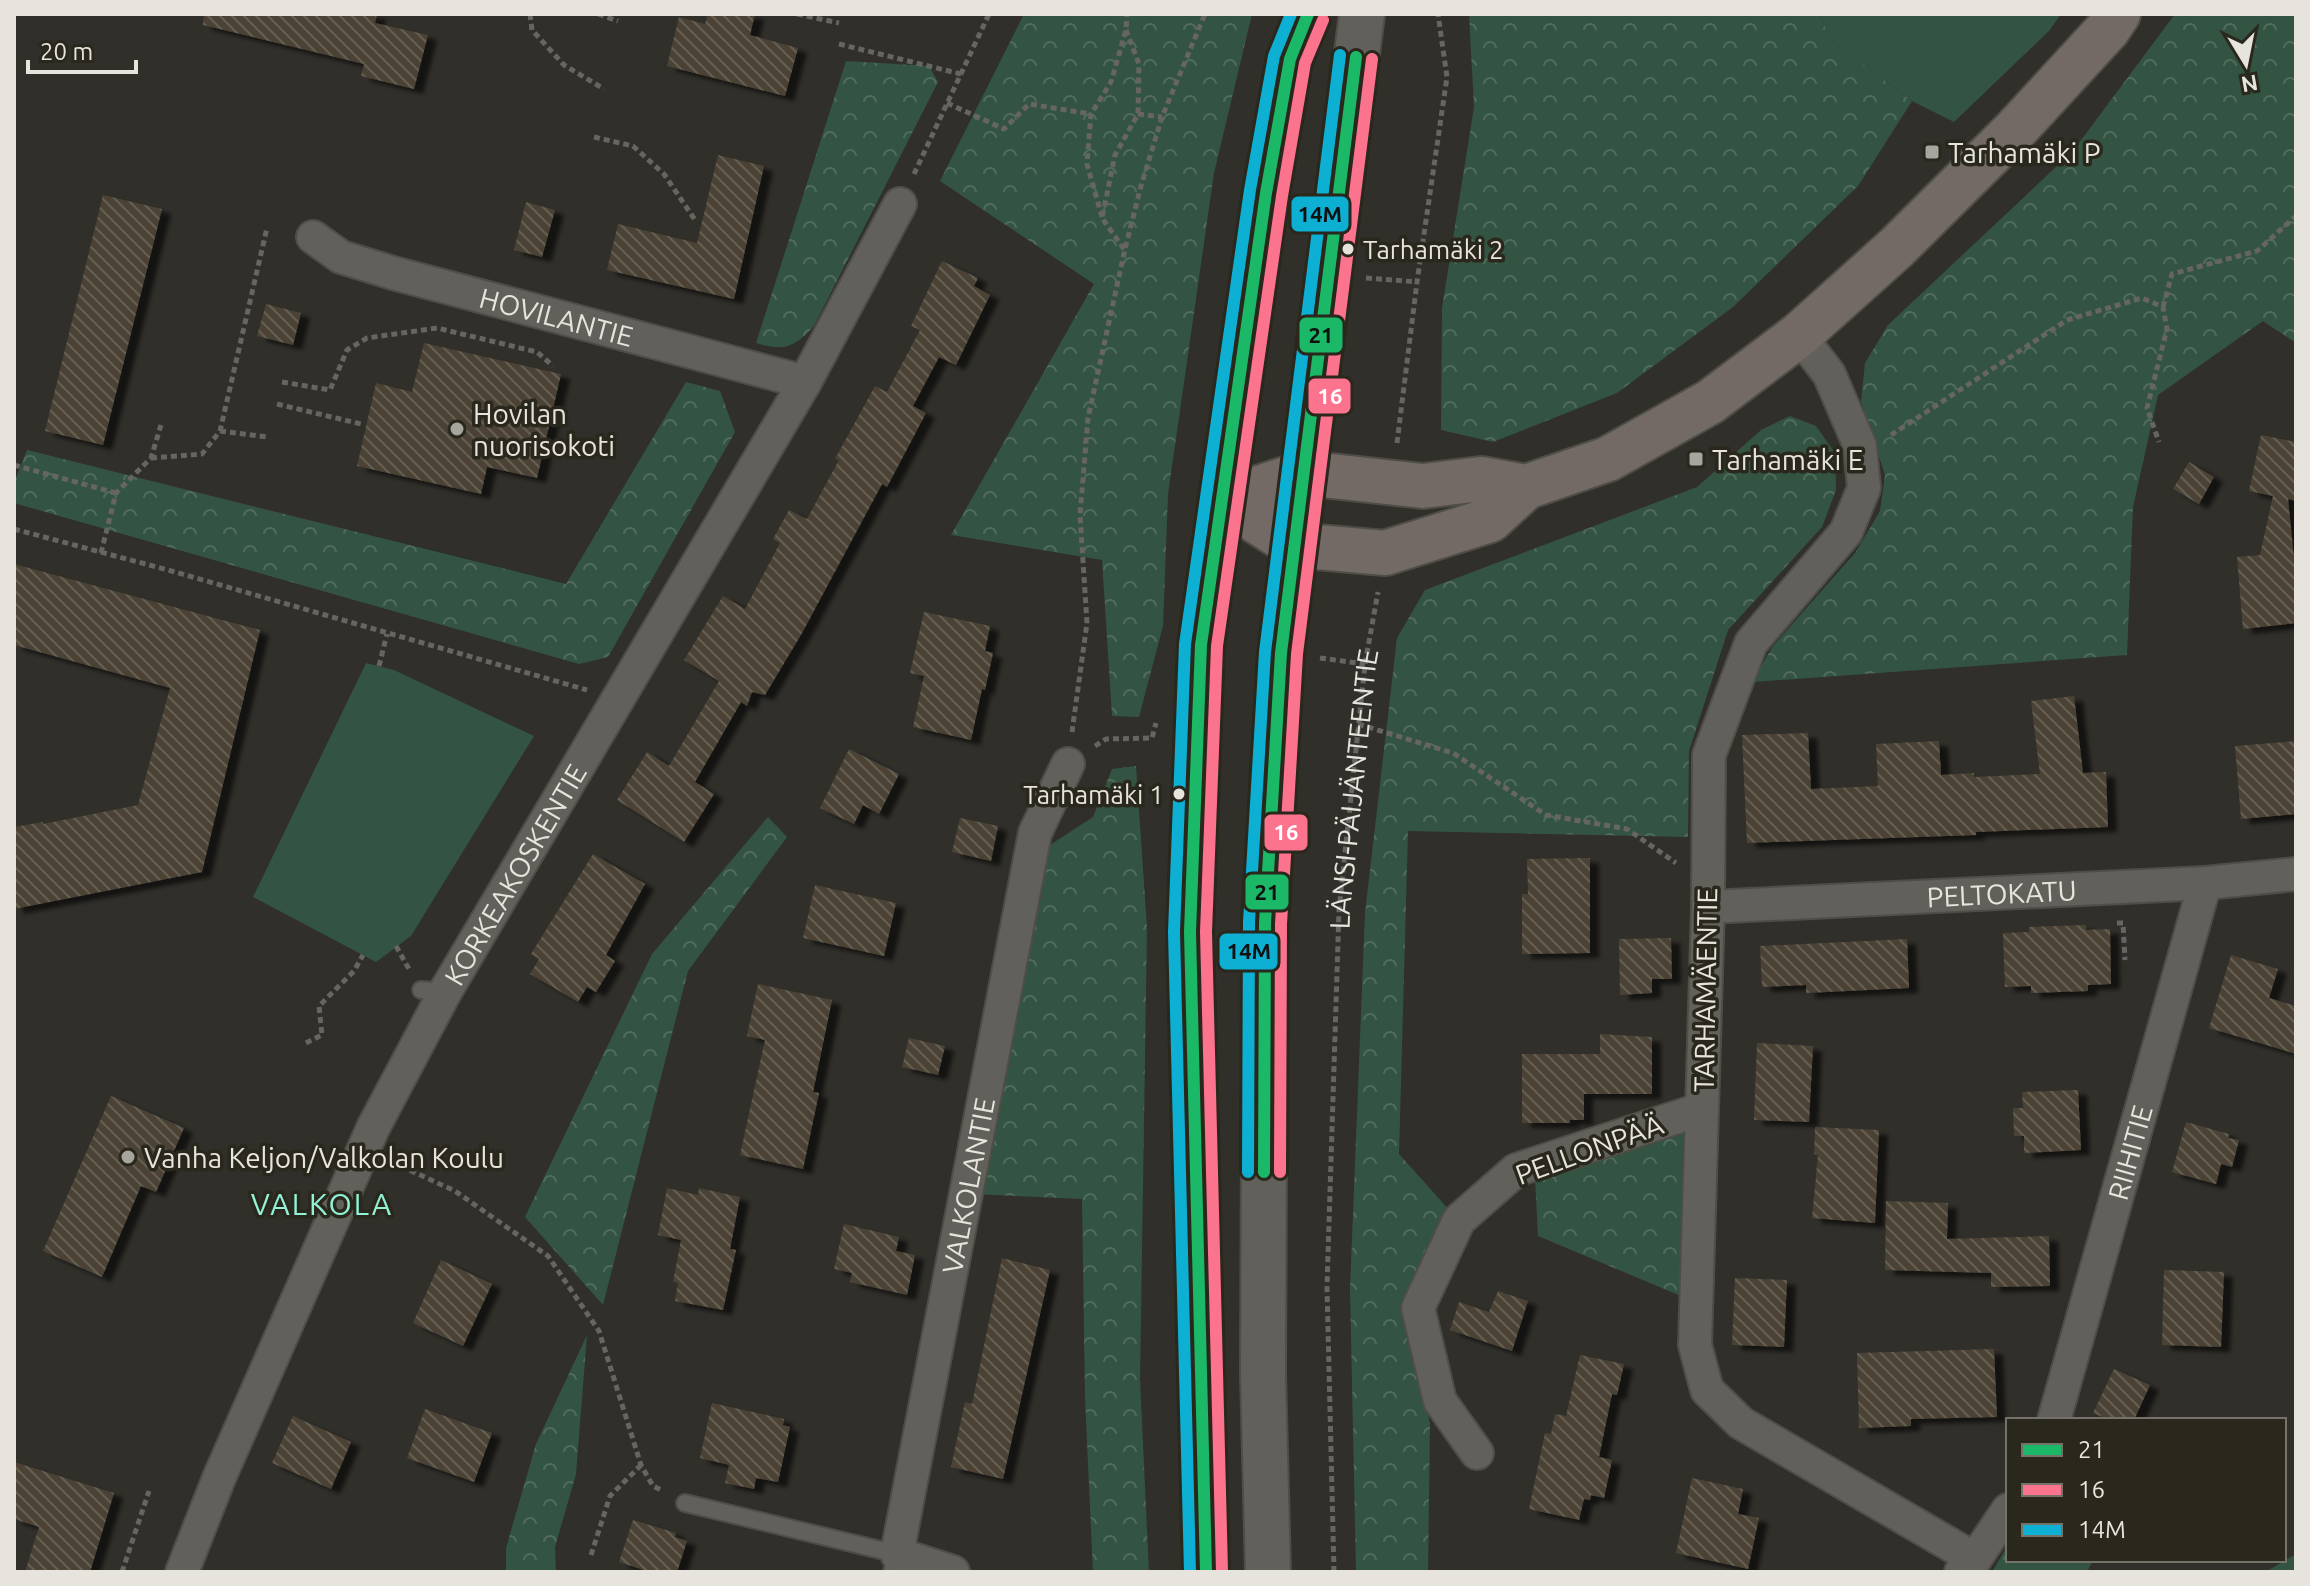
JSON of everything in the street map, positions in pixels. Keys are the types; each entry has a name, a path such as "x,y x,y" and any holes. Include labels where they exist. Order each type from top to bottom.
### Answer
{"highway":[{"path":"1223,500 1294,545 1385,553 1490,520 1526,487 1608,459 1710,402 1799,335 1896,248 2016,129 2108,29 2118,14"},
{"path":"1223,500 1304,473 1423,486 1481,479 1526,487"}],"main road":[{"path":"1206,1572 1190,932 1201,645 1266,193 1290,59 1308,14"},
{"path":"1268,1572 1263,1373 1265,923 1281,653 1362,14"}],"street":[{"name":"KORKEAKOSKENTIE","path":"182,1572 219,1478 433,991 619,700 805,382 900,204"},
{"name":"HOVILANTIE","path":"313,237 341,257 393,273 805,382"},
{"name":"TARHAMÄENTIE","path":"1799,335 1829,374 1860,446 1864,488 1846,532 1751,643 1709,755 1695,1345 1707,1390 1741,1423 1968,1565"},
{"name":"VALKOLANTIE","path":"894,1563 1035,833 1068,764"},
{"name":"PELTOKATU","path":"1707,895 2205,883 2296,874"},
{"name":"RIIHITIE","path":"2055,1418 2205,883"},
{"name":"PELLONPÄÄ","path":"1477,1453 1440,1401 1418,1308 1459,1220 1516,1170 1702,1109"},
{"path":"1968,1565 2006,1513"},
{"path":"894,1563 953,1572"}],"lane":[{"path":"685,1503 894,1563"}],"path":[{"path":"530,14 532,30 564,65 604,89"},
{"path":"598,14 618,21"},
{"path":"797,14 839,23"},
{"path":"900,204 989,14"},
{"path":"1125,249 1102,218 1087,164 1091,114 1111,82 1126,30 1127,14"},
{"path":"1068,764 1087,623 1080,515 1088,418 1125,249 1162,117 1205,14"},
{"path":"1392,484 1447,77 1438,14"},
{"path":"1102,218 1115,155 1138,114 1139,64 1126,30"},
{"path":"839,44 961,74"},
{"path":"947,103 1004,129 1029,104 1091,114"},
{"path":"1138,114 1162,117"},
{"path":"594,137 633,146 664,174 695,220"},
{"path":"2159,442 2147,408 2167,329 2163,307 2172,274 2257,251 2296,216"},
{"path":"151,458 202,454 220,431 267,228"},
{"path":"1365,265 1364,278 1417,282"},
{"path":"1860,446 1895,433 2067,320 2142,298 2163,307"},
{"path":"282,382 330,390 347,350 367,338 437,328 537,352 553,366"},
{"path":"277,404 361,424"},
{"path":"101,553 116,493 151,458 161,425"},
{"path":"220,431 267,437"},
{"path":"14,465 116,493"},
{"path":"14,529 619,700"},
{"name":"LÄNSI-PÄIJÄNTEENTIE","path":"1334,1572 1328,1271 1339,910 1365,664 1385,553"},
{"path":"379,666 387,634"},
{"path":"1358,724 1453,753 1546,815 1627,829 1707,895"},
{"path":"2123,923 2125,960"},
{"path":"306,1043 322,1035 319,1006 354,971 363,955"},
{"path":"364,1149 455,1191 548,1256 599,1331 641,1465 653,1486 685,1503"},
{"path":"591,1555 610,1496 641,1465"},
{"path":"122,1572 149,1491"}],"green space":[{"path":"1024,14 1252,14 1214,173 1168,494 1163,626 1139,717 1112,716 1102,560 951,535 1094,284 940,181"},
{"path":"1469,14 1819,14 1831,40 1912,101 1858,186 1733,307 1617,393 1493,442 1441,430 1442,308 1474,107"},
{"path":"1819,14 2061,14 2049,31 1954,122 1912,101 1831,40"},
{"path":"2175,14 2296,14 2296,343 2263,321 2158,395 2133,507 2127,655 1752,682 1773,646 1855,553 1880,511 1885,475 1861,401 1865,363 1888,325 2073,151"},
{"path":"846,61 929,66 938,82 814,326 788,346 756,343"},
{"path":"686,382 720,391 735,432 608,657 579,664 14,503 14,483 27,450 566,584"},
{"path":"1790,416 1816,426 1835,453 1836,490 1822,527 1728,630 1689,751 1688,837 1408,831 1399,1154 1451,1212 1402,1311 1430,1423 1428,1572 1356,1572 1350,1289 1365,913 1397,638 1425,590 1697,487 1761,430"},
{"path":"366,663 394,670 534,736 411,936 376,962 253,897"},
{"path":"1136,766 1147,928 1140,1380 1149,1572 1093,1572 1085,1398 1082,1199 973,1194 1050,845 1093,817 1112,769"},
{"path":"768,817 787,837 688,971 603,1305 525,1217 652,954"},
{"path":"1683,1133 1681,1296 1538,1236 1535,1178"},
{"path":"587,1335 576,1474 555,1547 556,1572 506,1572 506,1548 536,1444"},
{"path":"2006,1548 2006,1562 2092,1562 2087,1572 1992,1572"},
{"path":"2296,1554 2296,1572 2265,1572 2286,1562"}],"building":[{"path":"204,14 377,14 375,23 428,35 414,89 361,76 364,64 203,25"},
{"path":"708,14 755,14 750,35 798,48 785,96 667,66 679,17 705,24"},
{"path":"718,155 764,166 734,299 607,270 618,224 697,243"},
{"path":"103,195 162,209 103,445 45,431"},
{"path":"526,202 555,210 542,257 514,250"},
{"path":"942,261 978,278 974,286 990,295 956,365 939,357 913,406 926,413 887,487 882,484 765,695 752,692 747,706 741,702 695,782 714,794 684,842 617,800 647,752 669,766 719,681 684,660 723,596 745,609 780,543 773,539 789,510 807,519 875,386 887,392 920,330 911,326"},
{"path":"266,304 301,313 293,345 257,336"},
{"name":"Hovilan nuorisokoti","path":"424,343 561,374 537,478 487,467 481,494 357,466 376,383 412,392"},
{"path":"2261,435 2296,442 2296,501 2288,499 2296,579 2296,623 2243,629 2237,557 2260,555 2273,496 2249,491"},
{"path":"2189,462 2214,477 2199,504 2173,489"},
{"path":"14,564 260,630 202,872 14,909 14,827 138,805 170,688 14,645"},
{"path":"924,612 990,626 985,651 993,653 971,740 913,727 924,676 910,673"},
{"path":"2074,696 2083,773 2106,772 2108,827 1747,843 1742,735 1808,733 1811,789 1878,786 1876,744 1939,741 1941,775 2040,774 2031,701"},
{"path":"2296,741 2296,814 2241,819 2235,746"},
{"path":"849,749 899,774 879,814 863,805 854,824 820,808"},
{"path":"960,818 998,826 991,861 952,852"},
{"path":"593,854 645,884 606,955 615,961 596,992 587,987 578,1002 530,974 539,959 531,954"},
{"path":"1590,858 1590,953 1522,954 1522,894 1528,894 1527,859"},
{"path":"815,885 896,903 884,956 803,938"},
{"path":"2086,925 2086,930 2110,929 2111,984 2088,985 2088,991 2031,993 2031,986 2005,987 2003,933 2029,932 2029,927"},
{"path":"1671,938 1672,979 1652,979 1652,993 1620,995 1619,939"},
{"path":"1907,939 1909,988 1806,993 1806,985 1762,987 1760,946"},
{"path":"2231,955 2278,969 2269,998 2296,1006 2296,1054 2209,1028"},
{"path":"758,984 832,1000 813,1092 819,1093 803,1169 740,1155 765,1040 747,1036"},
{"path":"1600,1034 1652,1037 1652,1094 1584,1094 1584,1120 1522,1123 1522,1054 1600,1054"},
{"path":"909,1038 945,1046 938,1075 902,1067"},
{"path":"1757,1043 1813,1046 1809,1122 1754,1120"},
{"path":"2078,1090 2081,1150 2024,1153 2024,1136 2014,1136 2013,1108 2023,1108 2022,1092"},
{"name":"Vanha Keljon/Valkolan Koulu","path":"111,1096 184,1128 156,1192 141,1186 102,1277 43,1251"},
{"path":"2186,1122 2229,1134 2228,1138 2239,1140 2232,1167 2221,1164 2216,1184 2172,1172"},
{"path":"1815,1127 1879,1130 1875,1223 1812,1218 1818,1155 1814,1154"},
{"path":"667,1188 698,1195 699,1188 740,1197 730,1249 736,1250 723,1310 675,1301 678,1283 673,1282 681,1240 658,1235"},
{"path":"1886,1201 1948,1203 1947,1239 2049,1236 2050,1286 1991,1287 1991,1273 1885,1270"},
{"path":"844,1224 899,1237 896,1251 915,1255 907,1295 850,1282 852,1273 834,1269"},
{"path":"1002,1258 1050,1270 1003,1479 951,1467 965,1402 972,1404"},
{"path":"441,1260 492,1284 463,1346 413,1323"},
{"path":"2164,1270 2224,1272 2221,1347 2162,1345"},
{"path":"1735,1278 1787,1280 1784,1347 1732,1345"},
{"path":"1498,1291 1528,1301 1512,1351 1450,1330 1459,1302 1489,1312"},
{"path":"1994,1349 1997,1417 1911,1419 1911,1426 1859,1428 1857,1353"},
{"path":"1580,1355 1624,1364 1617,1395 1612,1394 1599,1457 1612,1460 1604,1498 1591,1495 1590,1500 1584,1499 1579,1520 1529,1509 1545,1433 1551,1434 1555,1414 1566,1416"},
{"path":"2114,1369 2150,1385 2135,1418 2105,1418 2093,1413"},
{"path":"712,1403 784,1419 783,1425 790,1427 778,1482 756,1478 754,1489 725,1483 729,1465 700,1458"},
{"path":"425,1409 492,1433 474,1482 407,1458"},
{"path":"293,1416 351,1442 331,1489 272,1463"},
{"path":"14,1462 114,1493 90,1572 25,1572 39,1527 14,1519"},
{"path":"1692,1478 1743,1489 1738,1514 1759,1518 1748,1569 1676,1553"},
{"path":"633,1520 676,1533 675,1537 687,1541 677,1572 650,1572 619,1562"}],"transit line":[{"name":"14M","path":"1190,1572 1174,932 1185,644 1250,190 1274,56 1291,14"},
{"name":"21","path":"1206,1572 1190,932 1201,645 1266,193 1290,59 1308,14"},
{"name":"16","path":"1222,1572 1206,932 1217,646 1282,196 1305,63 1323,20"},
{"name":"14M","path":"1248,1172 1249,922 1265,652 1340,55"},
{"name":"21","path":"1264,1172 1265,923 1281,653 1356,57"},
{"name":"16","path":"1280,1172 1281,924 1297,654 1372,59"}],"place":[{"name":"Tarhamäki P","path":"1932,152"},
{"name":"Tarhamäki 2","path":"1348,249"},
{"name":"Hovilan nuorisokoti","path":"457,429"},
{"name":"Tarhamäki E","path":"1696,459"},
{"name":"Tarhamäki 1","path":"1179,794"},
{"name":"Vanha Keljon/Valkolan Koulu","path":"128,1157"}],"district":[{"name":"VALKOLA","path":"322,1204"}]}
